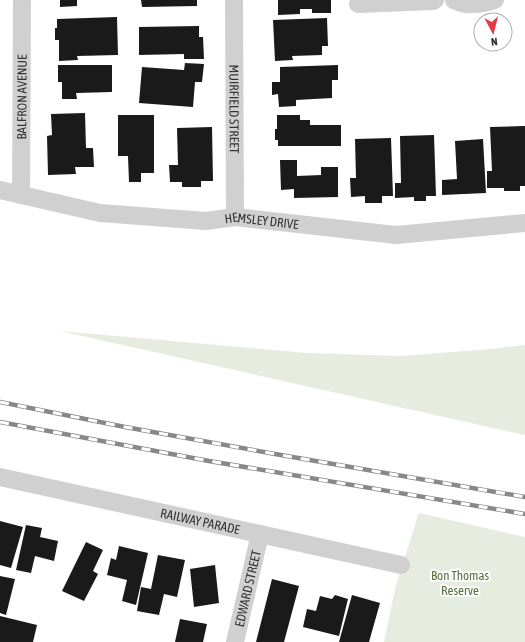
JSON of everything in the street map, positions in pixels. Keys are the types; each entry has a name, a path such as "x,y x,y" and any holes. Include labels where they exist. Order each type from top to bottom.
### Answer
{"street":[{"name":"BALFRON AVENUE","path":"21,195 22,0"},
{"name":"MUIRFIELD STREET","path":"234,0 235,217"},
{"path":"358,4 432,2 435,0"},
{"path":"454,0 465,4 480,4 495,0"},
{"name":"HEMSLEY DRIVE","path":"0,190 100,213 206,221 235,217 396,235 525,223"},
{"name":"RAILWAY PARADE","path":"0,477 401,565"},
{"name":"EDWARD STREET","path":"234,642 260,534"}],"green space":[{"path":"60,331 307,353 401,356 525,345 525,435"},
{"name":"Bon Thomas Reserve","path":"419,513 525,537 525,642 384,642 396,585"}],"building":[{"path":"60,0 77,0 77,6 60,7"},
{"path":"141,0 197,0 197,6 142,7"},
{"path":"278,0 331,0 331,13 312,13 312,9 300,9 300,14 278,15"},
{"path":"117,17 118,55 77,56 78,60 59,61 59,40 55,40 57,19"},
{"path":"327,18 328,46 322,46 322,55 292,56 293,60 275,61 273,20"},
{"path":"199,26 199,37 203,37 204,59 184,59 184,54 139,55 139,27"},
{"path":"185,63 204,64 202,82 195,82 193,107 139,103 142,67 184,70"},
{"path":"58,65 112,65 112,92 76,93 77,99 62,99 62,82 58,82"},
{"path":"338,65 338,80 332,80 332,98 296,100 296,106 279,107 278,94 272,95 272,82 280,82 280,67"},
{"path":"85,113 86,148 93,148 94,167 75,167 76,174 48,175 47,136 52,135 51,114"},
{"path":"118,115 154,115 154,173 141,173 141,182 129,182 128,156 118,156"},
{"path":"277,115 300,115 300,120 310,120 310,125 341,125 341,146 278,146 278,140 275,140"},
{"path":"525,126 525,186 520,186 520,191 504,191 504,188 487,188 487,171 492,171 490,127"},
{"path":"212,127 213,181 201,181 201,187 182,187 182,182 170,182 169,165 178,165 177,128"},
{"path":"434,135 436,196 426,196 426,201 414,201 414,197 395,198 395,183 401,183 400,136"},
{"path":"391,138 393,196 382,196 382,203 365,203 365,196 351,197 350,178 356,178 355,139"},
{"path":"483,139 486,193 442,195 442,180 457,179 455,141"},
{"path":"280,160 297,160 297,176 321,175 321,167 338,167 338,197 294,198 294,189 281,190"},
{"path":"0,521 23,527 11,568 0,565"},
{"path":"26,525 42,528 40,537 58,541 54,561 35,556 31,573 16,570"},
{"path":"86,542 103,550 93,571 98,574 84,601 62,591"},
{"path":"119,546 148,553 136,605 122,601 127,580 107,575 111,558 116,560"},
{"path":"158,555 185,560 177,597 164,594 159,615 137,611 141,587 151,589"},
{"path":"215,565 219,603 194,607 190,569"},
{"path":"0,576 15,579 6,615 0,613"},
{"path":"272,579 299,586 284,642 256,642"},
{"path":"335,595 348,599 339,636 303,627 307,609 316,611 320,596 332,599"},
{"path":"352,595 380,603 369,642 339,642"},
{"path":"0,616 37,625 33,642 0,642"},
{"path":"180,619 207,624 203,642 175,642"}],"railway":[{"path":"0,402 125,427 525,497"},
{"path":"0,422 209,461 525,514"}]}
